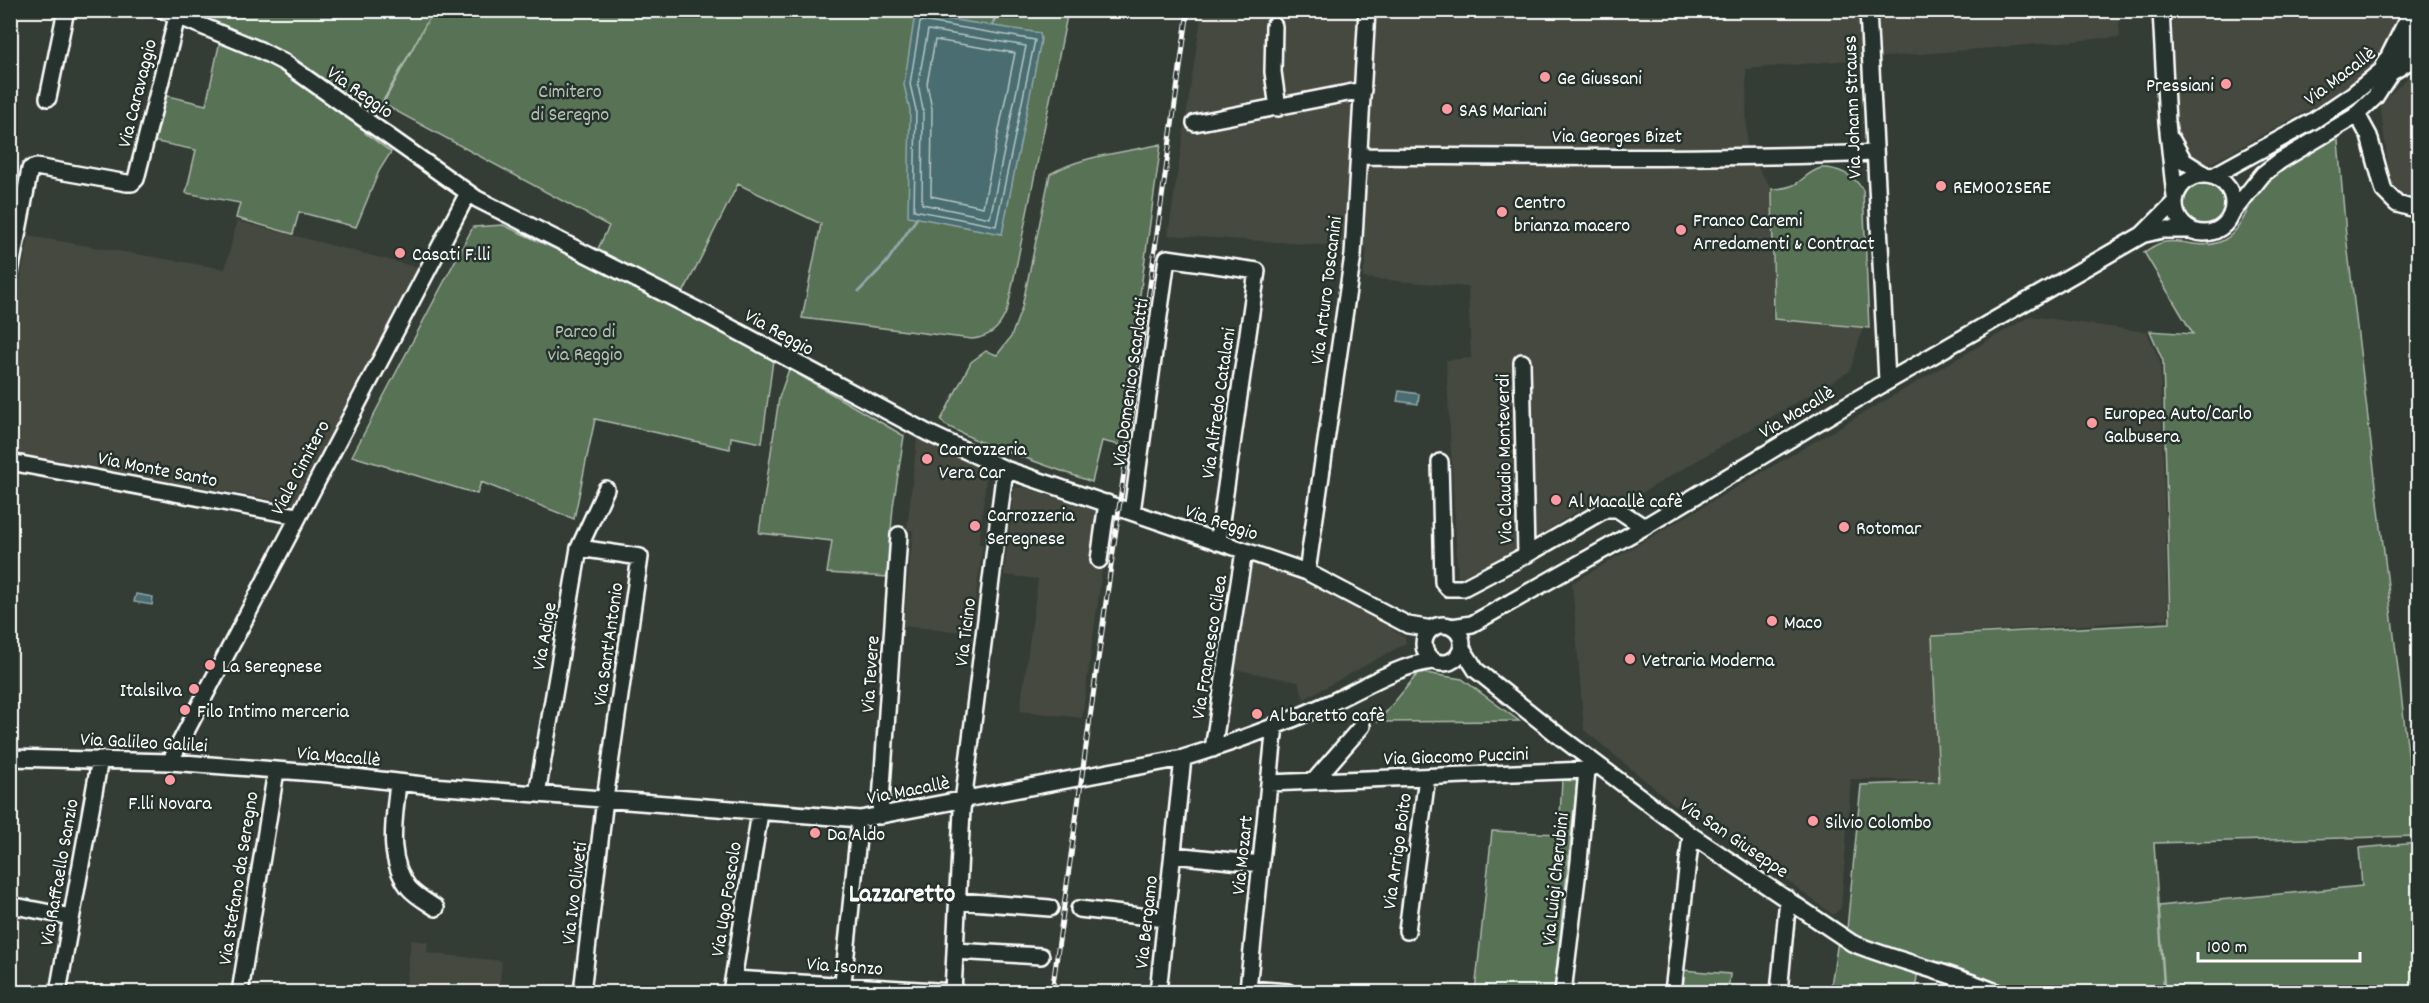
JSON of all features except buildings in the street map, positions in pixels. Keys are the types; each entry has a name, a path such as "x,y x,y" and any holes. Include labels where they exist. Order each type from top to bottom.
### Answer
{"street":[{"path":"48,98 66,10"},
{"name":"Via Arturo Toscanini","path":"1307,572 1353,255 1367,10"},
{"name":"Via Johann Strauss","path":"1868,10 1887,381"},
{"path":"2161,10 2168,134 2177,217 2190,230 2205,234 2218,230 2226,224 2231,214 2233,204 2228,188 2184,161 2168,134"},
{"path":"2385,72 2412,10"},
{"name":"Via Caravaggio","path":"13,245 30,169 36,166 127,183 132,183 136,179 170,14"},
{"name":"Via Reggio","path":"170,14 260,50 285,63 468,193 710,317 913,426 1005,469 1307,572 1408,625 1432,628"},
{"path":"1274,26 1274,72 1278,108"},
{"name":"Via Macallè","path":"2210,175 2242,162 2329,110 2411,54 2418,31"},
{"name":"Via Macallè","path":"2231,214 2263,174 2280,161 2357,114 2375,97 2385,72"},
{"path":"1195,123 1363,90"},
{"path":"2242,162 2275,150 2328,117 2343,112 2357,114 2369,136 2384,191 2397,204 2418,210"},
{"path":"2337,127 2369,136"},
{"name":"Via Georges Bizet","path":"1360,156 1603,157 1874,153"},
{"path":"2175,200 2179,188 2190,178 2210,175"},
{"name":"Viale Cimitero","path":"170,762 468,193"},
{"name":"Via Macallè","path":"2142,235 2175,200"},
{"name":"Via Macallè","path":"1452,627 1472,624 1644,527 1887,381 2142,235 2162,230 2190,230"},
{"path":"10,272 13,245"},
{"name":"Via Alfredo Catalani","path":"1167,258 1257,271 1218,542"},
{"name":"Via Domenico Scarlatti","path":"1132,512 1167,258"},
{"name":"Via Claudio Monteverdi","path":"1522,362 1526,555"},
{"name":"Via Monte Santo","path":"10,462 297,516"},
{"path":"1440,462 1443,582 1448,588 1458,590 1526,555 1606,509 1617,509 1644,527"},
{"name":"Via Ticino","path":"953,992 964,800 1005,469"},
{"name":"Via Adige","path":"537,794 579,548 606,489"},
{"path":"1099,560 1107,503"},
{"name":"Via Tevere","path":"880,816 899,535"},
{"name":"Via Sant'Antonio","path":"579,548 640,557 605,799"},
{"name":"Via Francesco Cilea","path":"1213,749 1244,551"},
{"path":"1462,645 1459,633 1452,627 1443,625 1432,628 1426,635 1424,644 1426,653 1433,661 1450,662 1459,656 1472,624"},
{"name":"Via Reggio","path":"1408,625 1424,644"},
{"name":"Via Macallè","path":"1406,667 1424,644"},
{"name":"Via San Giuseppe","path":"1462,645 1476,670 1592,768 1852,943 1971,987 1995,993"},
{"name":"Via Macallè","path":"276,771 760,813 860,819 1183,758 1213,749 1326,705 1406,667 1433,661"},
{"name":"Via San Giuseppe","path":"1450,662 1476,670"},
{"name":"Via Mozart","path":"1275,725 1248,989 1288,993"},
{"name":"Via Giacomo Puccini","path":"1314,781 1362,726"},
{"name":"Via Galileo Galilei","path":"10,758 170,762 276,771"},
{"name":"Via Bergamo","path":"1158,993 1183,758"},
{"name":"Via Raffaello Sanzio","path":"58,993 100,759"},
{"name":"Via Giacomo Puccini","path":"1269,783 1592,768"},
{"name":"Via Luigi Cherubini","path":"1563,993 1592,768"},
{"name":"Via Stefano da Seregno","path":"240,993 276,771"},
{"name":"Via Arrigo Boito","path":"1407,931 1427,777"},
{"name":"Via Macallè","path":"398,782 393,836 394,858 410,889 435,908"},
{"name":"Via Ivo Oliveti","path":"582,993 605,799"},
{"name":"Via Ugo Foscolo","path":"732,986 760,813"},
{"path":"843,989 860,819"},
{"path":"1673,993 1691,835"},
{"name":"Via Bergamo","path":"1173,855 1261,864"},
{"path":"1779,993 1788,899"},
{"path":"958,901 1050,908"},
{"path":"10,905 71,917"},
{"path":"1079,909 1166,919"},
{"path":"955,951 1041,956"},
{"name":"Via Isonzo","path":"732,986 953,992"}],"shaded area":[{"path":"1202,11 2118,11 2120,37 1746,69 1747,152 1772,189 1772,319 1863,328 1850,371 1628,501 1605,497 1576,512 1510,554 1458,578 1446,360 1471,358 1468,287 1363,278 1367,248 1168,235"},
{"path":"2172,11 2407,11 2377,63 2345,90 2213,162 2202,162 2191,157 2179,143 2176,125"},
{"path":"2418,68 2418,202 2399,198 2391,190 2380,104"},
{"path":"237,221 420,268 296,504 11,453 11,328 29,236 225,269"},
{"path":"2030,316 2147,332 2160,362 2168,619 1932,635 1938,781 1851,779 1841,908 1833,915 1687,805 1686,814 1584,730 1572,583"},
{"path":"917,439 926,439 987,468 979,544 983,544 971,633 903,626 913,531 907,529"},
{"path":"1024,487 1099,512 1092,561 1103,564 1082,718 1020,711 1038,579 1004,575 1014,488"},
{"path":"1247,560 1315,585 1370,614 1405,638 1406,643 1304,699 1298,682 1234,669"},
{"path":"411,940 428,942 427,953 502,961 499,992 405,992"}],"green space":[{"path":"185,11 1068,11 1008,307 996,329 986,336 972,339 802,318 821,224 738,184 675,309 773,360 762,443 731,437 730,449 595,419 574,519 481,482 477,494 352,456 473,227 503,225 590,265 609,226 383,104 428,20 365,133 391,152 379,171 356,227 299,212 293,234 236,218 240,203 186,193 196,150 152,141 164,95 206,105 223,27"},
{"path":"2337,129 2346,235 2418,836 2154,843 2164,992 2008,992 1992,984 1919,959 1915,992 1830,992 1838,941 1847,929 1861,785 1939,782 1932,636 2170,623 2163,361 2150,331 2193,334 2144,252 2165,242 2209,245 2224,240 2238,227 2257,192 2276,170"},
{"path":"1161,144 1119,445 1102,441 1092,482 978,441 945,425 941,420 971,362 986,351 997,355 1011,337 1022,307 1050,174 1090,159"},
{"path":"1821,168 1845,173 1863,190 1869,328 1774,319 1772,189 1796,184"},
{"path":"2204,183 2213,184 2220,189 2225,196 2225,214 2220,221 2213,226 2204,227 2195,226 2188,221 2183,214 2182,205 2183,196 2188,189 2195,184"},
{"path":"789,369 904,436 893,507 887,577 827,573 832,541 759,533 779,398"},
{"path":"1419,672 1462,679 1519,721 1378,722"},
{"path":"1562,780 1577,781 1554,992 1475,992 1492,831 1559,834"},
{"path":"2418,843 2418,992 2165,992 2159,906 2362,886 2359,848"},
{"path":"1682,970 1730,974 1728,992 1680,992"}],"water":[{"path":"915,14 1040,33 1041,40 1002,234 908,216 910,110 904,85"},
{"path":"1399,391 1419,394 1418,404 1397,401"},
{"path":"136,594 153,597 152,605 134,602"}],"waterway":[{"path":"993,25 997,10"},
{"path":"859,291 886,263 917,218"}],"railway":[{"path":"1052,992 1188,10"}],"place":[{"name":"Ge Giussani","path":"1545,77"},
{"name":"Pressiani","path":"2226,84"},
{"name":"SAS Mariani","path":"1447,109"},
{"name":"REM002SERE","path":"1941,186"},
{"name":"Centro brianza macero","path":"1502,212"},
{"name":"Franco Caremi Arredamenti & Contract","path":"1681,230"},
{"name":"Casati F.lli","path":"400,253"},
{"name":"Europea Auto/Carlo Galbusera","path":"2092,423"},
{"name":"Carrozzeria Vera Car","path":"927,459"},
{"name":"Al Macallè cafè","path":"1556,500"},
{"name":"Carrozzeria Seregnese","path":"975,526"},
{"name":"Rotomar","path":"1844,527"},
{"name":"Maco","path":"1772,621"},
{"name":"Vetraria Moderna","path":"1630,659"},
{"name":"La Seregnese","path":"210,665"},
{"name":"Italsilva","path":"194,689"},
{"name":"Filo Intimo merceria","path":"185,710"},
{"name":"Al baretto cafè","path":"1257,714"},
{"name":"F.lli Novara","path":"170,780"},
{"name":"Silvio Colombo","path":"1813,821"},
{"name":"Da Aldo","path":"815,833"}],"district":[{"name":"Lazzaretto","path":"902,892"}],"park label":[{"name":"Cimitero di Seregno","path":"570,102"},
{"name":"Parco di via Reggio","path":"585,342"}]}
